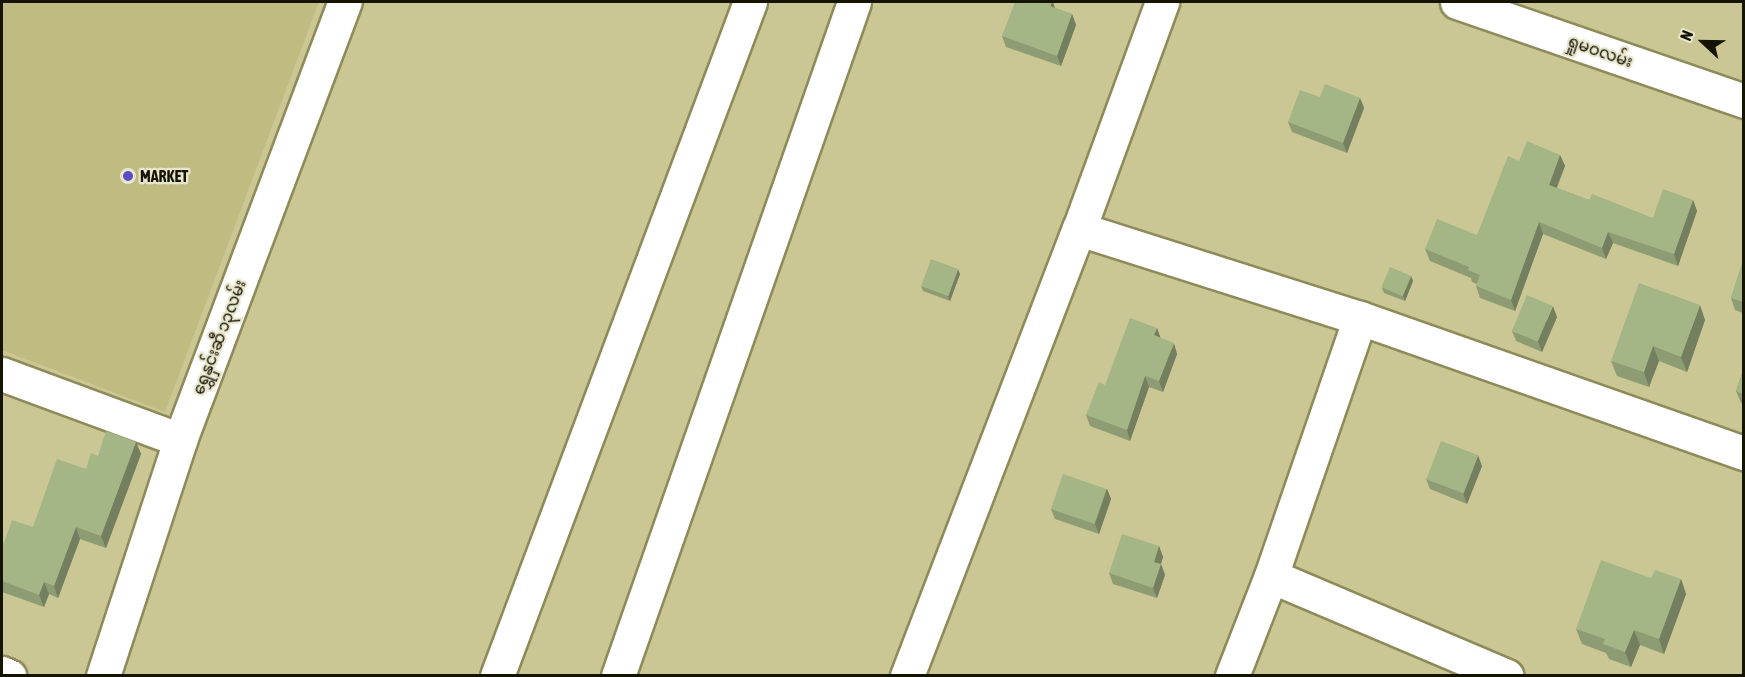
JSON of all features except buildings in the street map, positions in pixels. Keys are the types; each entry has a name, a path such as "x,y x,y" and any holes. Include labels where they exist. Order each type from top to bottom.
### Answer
{"street":[{"name":"ရွှေနှင်းဆီ ၁၃လမ်း","path":"104,675 180,440 345,2"},
{"path":"497,675 750,2"},
{"path":"618,675 854,2"},
{"path":"907,675 1079,229 1162,2"},
{"name":"ရှုမဝလမ်း","path":"1457,2 1743,101"},
{"path":"1079,229 1360,318 1743,453"},
{"path":"1232,675 1270,576 1360,318"},
{"path":"2,375 180,440"},
{"path":"1270,576 1507,675"},
{"path":"2,673 9,675"}],"shaded area":[{"name":"MARKET","path":"2,2 319,2 165,412 2,350"}],"place":[{"name":"MARKET","path":"128,176"}]}
